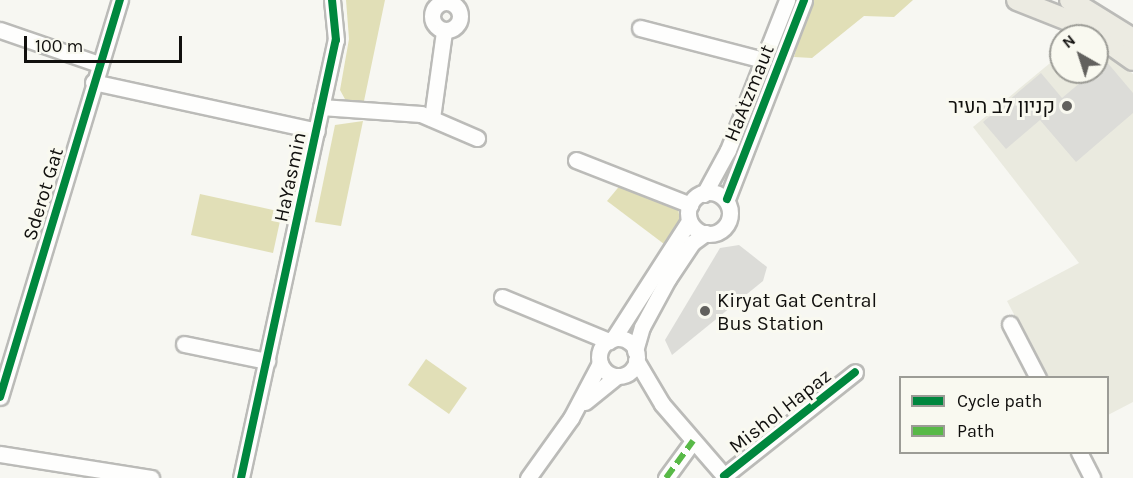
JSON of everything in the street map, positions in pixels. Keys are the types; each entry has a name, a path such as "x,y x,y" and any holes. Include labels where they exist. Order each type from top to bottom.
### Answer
{"main road":[{"path":"1017,0 1088,28 1133,60"},
{"path":"1070,0 1133,39"}],"street":[{"name":"Sderot Gat","path":"0,397 93,82 120,0"},
{"name":"HaYasmin","path":"241,478 336,40 332,0"},
{"name":"HaAtzmaut","path":"704,194 764,60 788,0"},
{"name":"HaAtzmaut","path":"727,199 804,0"},
{"path":"640,28 764,60"},
{"path":"0,30 99,64"},
{"path":"432,118 444,31"},
{"path":"93,82 317,131"},
{"path":"321,107 393,110 432,118 477,138"},
{"path":"576,160 691,205"},
{"path":"528,478 571,418 611,340 689,221 691,205 704,194 717,193 727,199 731,211 728,222 692,243 668,279 642,327 636,356 620,376 571,418"},
{"path":"689,221 706,233"},
{"path":"502,297 576,330 611,340 624,340 636,356 662,404 725,477"},
{"path":"1010,324 1037,376"},
{"path":"576,330 599,361 662,404"},
{"path":"184,344 267,361"},
{"name":"Mishol Hapaz","path":"725,477 855,372"},
{"path":"666,478 693,441"},
{"path":"0,454 143,477"},
{"path":"1079,454 1092,478"}],"shaded area":[{"path":"346,0 385,0 364,101 346,101 340,90 349,39"},
{"path":"811,0 913,0 894,17 864,16 812,58 794,57"},
{"path":"1109,53 1133,74 1133,402 1109,414 1109,376 1046,376 1007,301 1079,263 973,127 1049,64 1049,84 1109,84"},
{"path":"363,121 341,226 315,222 335,125"},
{"path":"622,183 677,203 681,226 668,247 607,201"},
{"path":"200,194 282,212 273,253 191,235"},
{"path":"426,359 467,388 449,414 408,385"}],"building":[{"name":"קניון לב העיר","path":"1109,65 1133,93 1133,113 1076,162 1040,120 1006,149 983,122 1041,73 1062,98 1079,84 1109,84"},
{"name":"Kiryat Gat Central Bus Station","path":"739,245 767,267 763,281 672,355 665,340 720,248"}],"marked path":[{"path":"666,478 693,441"}],"cycle path":[{"path":"0,397 120,0"},
{"path":"241,478 336,40 332,0"},
{"path":"727,199 804,0"},
{"path":"724,476 855,372"}],"place":[{"name":"קניון לב העיר","path":"1067,106"},
{"name":"Kiryat Gat Central Bus Station","path":"705,311"}]}
